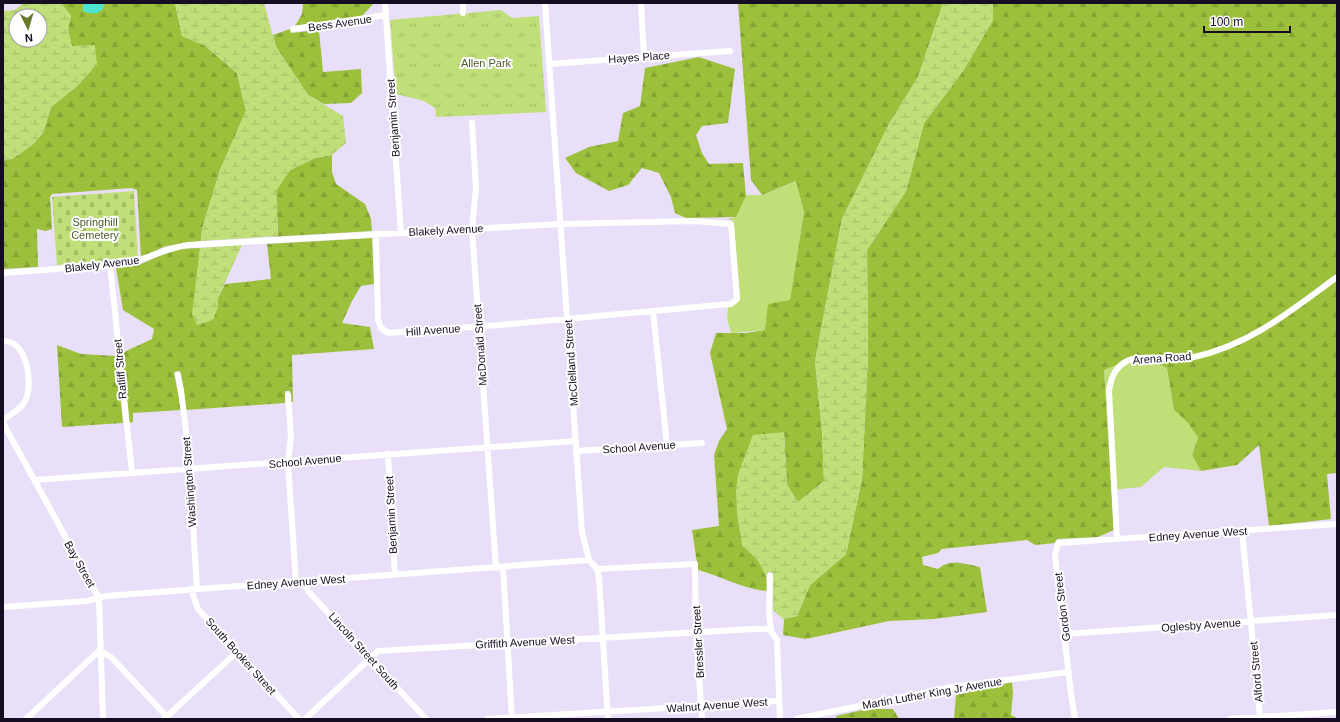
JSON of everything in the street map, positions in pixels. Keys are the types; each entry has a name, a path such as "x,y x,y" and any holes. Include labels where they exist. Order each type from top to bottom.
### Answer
{"street":[{"name":"Benjamin Street","path":"385,3 401,233"},
{"path":"463,3 463,14"},
{"name":"McClelland Street","path":"545,3 582,532 589,560 597,569"},
{"path":"641,3 644,57"},
{"name":"Bess Avenue","path":"293,29 386,16"},
{"name":"Hayes Place","path":"549,64 730,51"},
{"name":"McDonald Street","path":"472,123 476,188 472,229 487,447 508,643 512,718"},
{"name":"Blakely Avenue","path":"3,273 138,262 167,249 188,245 560,224 694,221 726,222 731,224 737,296 735,301 731,304 653,311"},
{"name":"Hill Avenue","path":"376,234 378,320 382,328 390,333 653,311"},
{"name":"Ratliff Street","path":"110,265 124,410 132,473"},
{"name":"Arena Road","path":"1117,539 1109,391 1113,376 1121,364 1137,359 1193,357 1231,346 1264,330 1337,277"},
{"path":"653,311 667,445"},
{"path":"3,341 10,341 19,347 25,362 28,385 26,399 23,404 3,420"},
{"name":"Washington Street","path":"178,375 189,457 188,470 194,589"},
{"name":"Lincoln Street South","path":"288,395 291,436 288,463 300,582 426,719"},
{"name":"Bay Street","path":"3,423 98,598 103,719"},
{"name":"School Avenue","path":"35,480 288,463 388,454 576,441"},
{"name":"School Avenue","path":"576,451 702,443"},
{"name":"Benjamin Street","path":"388,454 395,575"},
{"name":"Edney Avenue West","path":"1058,543 1242,532 1337,524"},
{"name":"Alford Street","path":"1242,532 1260,718"},
{"name":"Gordon Street","path":"1058,543 1055,556 1065,634 1068,672 1075,719"},
{"name":"Edney Avenue West","path":"3,607 87,601 98,598 194,589 589,560"},
{"name":"Bressler Street","path":"597,569 695,564 696,633 703,706 702,719"},
{"path":"597,569 600,583 608,719"},
{"path":"770,576 769,613 771,631 777,640 780,719"},
{"name":"South Booker Street","path":"194,589 198,609 299,719"},
{"name":"Oglesby Avenue","path":"1065,634 1337,616"},
{"name":"Griffith Avenue West","path":"305,719 378,652 753,629 767,629 771,631"},
{"path":"26,719 100,650 112,658 166,718 236,652"},
{"name":"Martin Luther King Jr Avenue","path":"796,719 952,687 1068,672"},
{"name":"Walnut Avenue West","path":"487,719 779,701"},
{"path":"1230,719 1337,712"}],"green space":[{"path":"23,3 61,3 71,16 68,29 72,46 95,45 97,64 77,86 51,107 43,133 32,145 12,159 3,160 3,11 8,11 8,48 48,48 48,8 17,8"},
{"path":"61,3 83,3 83,11 104,5 104,3 175,3 182,36 204,45 237,73 246,111 220,170 202,229 201,241 166,246 141,257 137,190 131,188 52,194 50,197 52,229 46,231 37,229 38,267 3,269 3,160 12,159 32,145 43,133 51,107 77,86 97,64 72,47 68,29 71,16"},
{"path":"175,3 264,3 276,47 308,95 343,116 346,143 332,155 315,158 290,170 276,191 278,236 201,241 202,229 220,170 246,110 237,73 204,45 182,36"},
{"path":"303,3 374,3 362,16 295,26 302,14"},
{"path":"738,3 943,3 918,77 889,124 842,219 815,361 822,432 824,481 798,502 787,485 784,432 742,545 753,555 764,570 767,591 750,588 698,570 692,530 719,526 714,455 719,441 727,429 710,353 716,333 746,333 765,330 768,304 790,300 804,212 796,181 762,195 751,180"},
{"path":"943,3 993,3 993,20 963,71 924,123 906,191 867,250 868,355 862,479 846,554 810,585 797,616 783,619 773,610 773,573 768,572 767,579 758,560 742,545 737,514 736,491 738,474 753,435 784,432 787,485 798,502 824,481 822,432 815,361 842,219 889,124 918,77"},
{"path":"993,3 1337,3 1337,473 1327,474 1331,519 1269,526 1259,445 1237,465 1201,471 1192,455 1198,438 1188,423 1174,410 1167,368 1140,356 1104,370 1114,530 1098,537 1057,539 1055,543 1035,545 1027,540 942,549 938,553 922,557 923,565 938,569 947,564 953,563 964,563 980,567 987,612 934,619 889,621 806,639 783,635 784,619 797,616 810,585 846,554 862,479 868,355 867,250 906,191 924,123 963,71 993,20"},
{"name":"Allen Park","path":"501,10 512,18 539,16 546,112 436,117 435,108 424,101 396,94 390,20"},
{"path":"290,29 291,33 319,30 323,72 361,69 362,93 351,103 324,104 308,95 276,47 273,35"},
{"path":"699,57 735,69 728,123 702,126 696,135 702,153 709,164 743,163 746,196 736,217 686,218 675,213 671,197 659,173 642,168 628,185 609,191 576,173 565,158 589,147 618,141 623,113 640,106 645,68"},
{"path":"332,155 332,172 336,184 365,204 371,219 372,231 269,237 278,236 276,190 290,170 315,158"},
{"path":"797,181 804,212 790,300 766,330 731,333 727,319 728,307 737,303 740,296 734,224 732,220 727,219 736,217 746,195 762,195"},
{"name":"Springhill Cemetery","path":"134,191 138,259 57,265 52,197"},
{"path":"372,238 374,284 361,286 342,323 370,327 374,349 292,355 293,402 291,402 290,391 285,391 285,403 186,410 180,371 174,372 181,410 133,413 133,422 128,423 122,353 152,339 154,329 123,310 116,268 139,265 168,252 179,249 200,248 196,291 218,307 218,298 225,284 271,279 267,244"},
{"path":"242,245 218,298 218,307 213,320 197,325 192,314 200,248"},
{"path":"57,345 81,354 116,356 123,423 62,427"},
{"path":"1141,356 1167,368 1174,410 1188,423 1198,438 1192,455 1201,471 1164,467 1141,487 1111,490 1104,370"},
{"path":"1012,682 1013,693 1011,715 1019,719 954,719 956,695"},
{"path":"867,709 893,709 899,719 837,719 836,716"}],"shaded area":[{"path":"83,3 104,3 100,12 90,13 83,11"}]}
